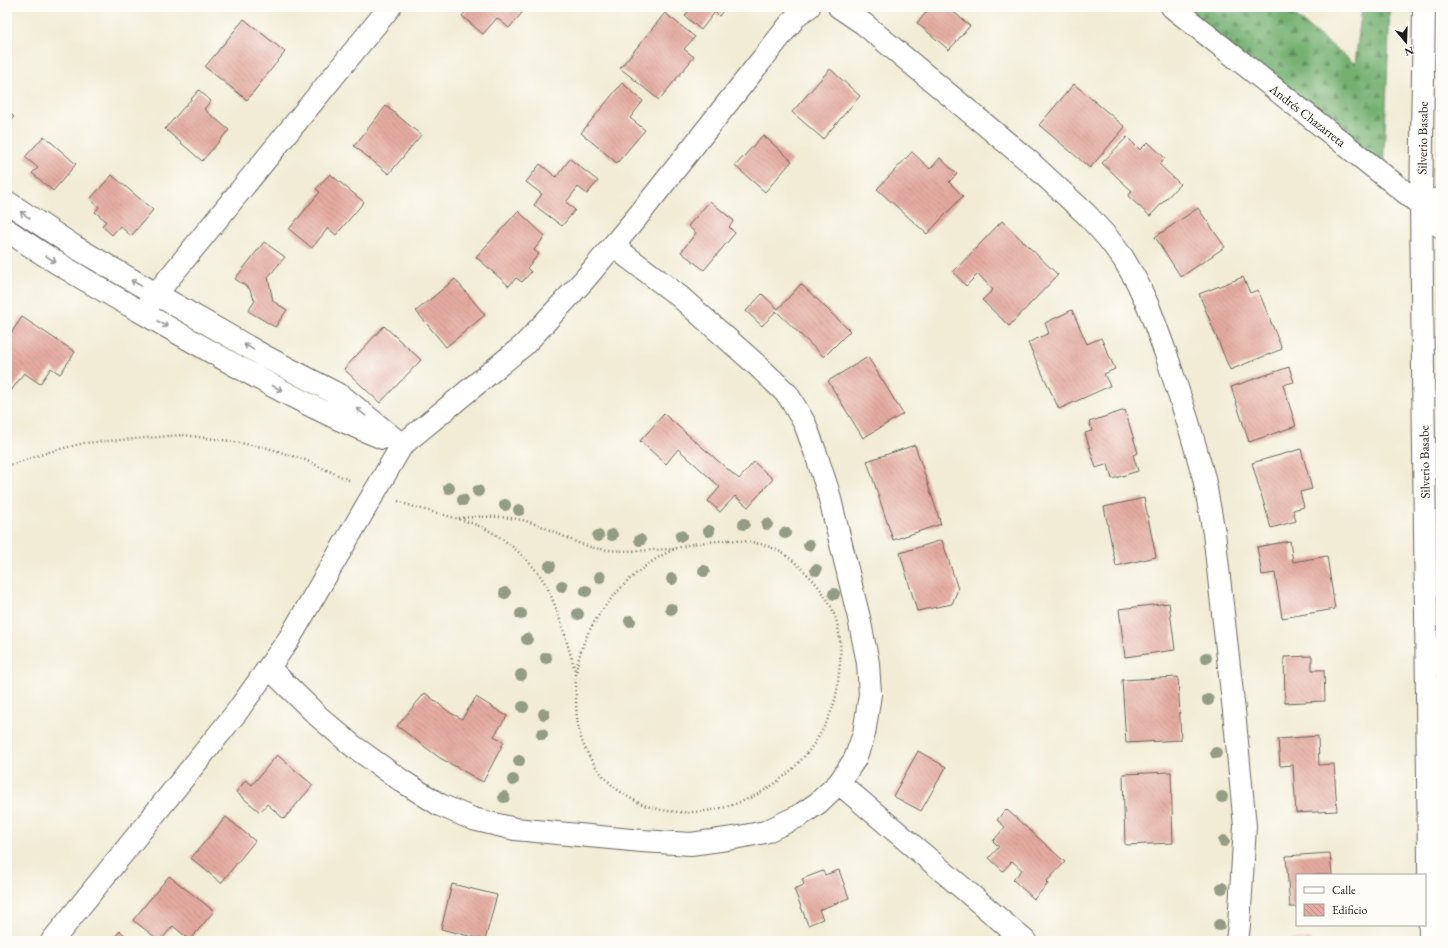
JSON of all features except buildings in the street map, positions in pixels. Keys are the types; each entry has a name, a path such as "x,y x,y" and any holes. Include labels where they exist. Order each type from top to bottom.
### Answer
{"street":[{"path":"144,314 156,294 390,7"},
{"path":"838,7 864,24 1030,162 1086,214 1107,237 1123,258 1149,308 1188,422 1204,478 1214,533 1245,826 1237,941"},
{"path":"850,7 864,24"},
{"name":"Andrés Chazarreta","path":"1172,7 1431,201 1441,227"},
{"name":"Silverio Basabe","path":"1424,7 1431,201 1430,941"},
{"path":"52,941 231,719 269,668 289,639 402,445 524,345 586,279 638,216 802,9"},
{"path":"7,202 75,248 264,356 343,397 402,445"},
{"path":"7,230 64,267 254,376 341,421 402,445"},
{"path":"269,668 318,716 353,746 402,781 440,804 473,819 515,829 642,842 691,844 734,838 765,832 799,816 818,803 839,783 855,759 864,734 870,694 868,663 856,604 828,491 805,424 788,395 759,367 679,296 613,246"},
{"path":"839,783 1025,941"}],"path":[{"path":"7,466 48,452 84,443 183,435 268,448 312,463 337,473 374,492 403,503 457,518 487,530 509,544 537,572 547,588 558,613 576,672"},
{"path":"457,518 516,518 537,524 579,543 594,548 615,551 675,549 701,542 729,540 748,541 766,545 778,551 801,567 826,596 835,615 841,658 837,693 832,709 817,738 808,752 777,783 754,797 734,805 707,811 667,811 644,804 624,795 613,787 591,759 583,742 578,725 576,708 576,672 580,653 598,616 612,598 644,567 675,549"}],"green space":[{"path":"1165,7 1284,7 1355,64 1362,7 1390,7 1383,182"}]}
